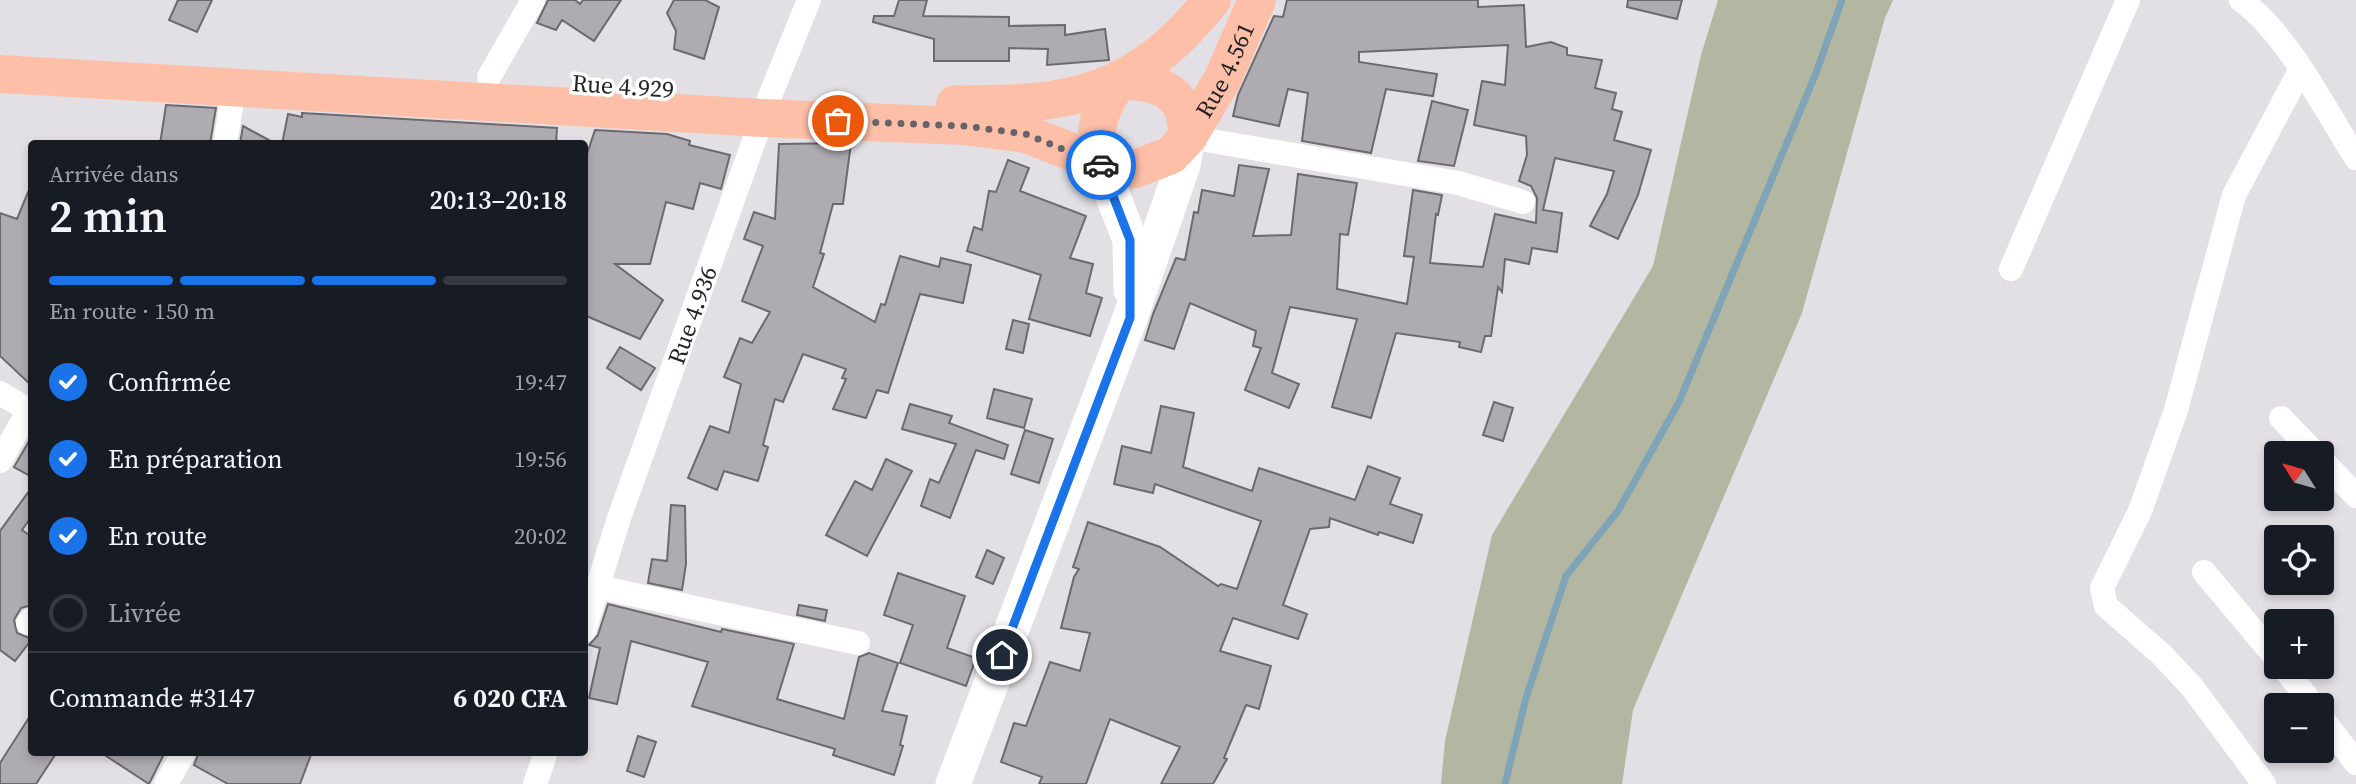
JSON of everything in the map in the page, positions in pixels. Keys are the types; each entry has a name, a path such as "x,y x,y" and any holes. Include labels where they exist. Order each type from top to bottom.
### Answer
{"main road":[{"name":"Rue 4.929","path":"0,74 228,87 766,107 1006,105 1061,100 1118,83 1174,43 1212,0"},
{"name":"Rue 4.561","path":"1130,318 1130,240 1118,166 1171,155 1188,137 1222,80 1257,0"},
{"name":"Rue 4.929","path":"0,48 489,77 964,126 1026,134 1118,166"},
{"path":"1118,166 1095,140 1102,103 1118,83 1140,80 1172,96 1183,108 1188,137"},
{"name":"Rue 4.561","path":"953,784 1130,318 1183,165 1188,137"}],"street":[{"path":"489,77 533,0"},
{"name":"Rue 4.936","path":"588,618 619,518 766,107 809,0"},
{"path":"2011,270 2128,0"},
{"path":"2241,0 2253,9 2282,43 2356,158"},
{"path":"2264,784 2192,687 2162,655 2106,606 2102,589 2140,511 2176,410 2234,195 2300,71"},
{"path":"226,140 231,107 228,87"},
{"path":"1188,137 1458,183 1523,202"},
{"path":"0,393 28,410"},
{"path":"0,461 28,414"},
{"path":"2281,418 2303,441"},
{"path":"2334,473 2356,496"},
{"path":"2204,572 2264,644"},
{"path":"598,587 858,643"},
{"path":"2292,679 2304,693"},
{"path":"2334,734 2356,762"},
{"path":"166,784 182,756"},
{"path":"535,784 545,756"}],"green space":[{"path":"1718,0 1893,0 1885,18 1802,313 1633,710 1622,784 1441,784 1445,741 1492,535 1653,266 1701,55"}],"building":[{"path":"178,0 212,0 197,32 169,20"},
{"path":"548,0 575,0 580,4 583,0 621,0 594,41 562,20 556,30 537,23"},
{"path":"674,0 705,0 719,7 704,59 674,49 676,31 667,13"},
{"path":"899,0 927,0 923,16 1009,17 1009,26 1065,25 1065,35 1105,29 1109,60 1047,65 1048,49 1009,48 1009,61 934,61 934,39 873,22 874,16 894,16"},
{"path":"1287,0 1478,0 1478,7 1524,5 1526,47 1551,42 1567,48 1567,55 1602,60 1595,88 1616,93 1612,109 1622,112 1614,140 1651,150 1638,195 1618,239 1590,226 1607,194 1614,171 1555,158 1543,210 1562,213 1557,252 1532,248 1529,264 1505,259 1502,292 1498,287 1491,336 1485,336 1481,352 1459,347 1460,342 1396,333 1371,418 1332,407 1357,319 1290,307 1272,373 1299,384 1289,408 1245,390 1261,348 1253,346 1256,331 1190,303 1174,349 1145,340 1153,314 1176,258 1185,260 1194,212 1198,213 1202,190 1234,196 1239,165 1269,169 1253,236 1291,235 1298,174 1357,183 1348,235 1340,234 1337,289 1407,304 1414,257 1404,256 1413,190 1442,195 1438,215 1436,214 1430,263 1483,267 1495,214 1536,223 1537,198 1531,186 1519,181 1527,155 1526,136 1474,125 1482,81 1505,85 1508,45 1359,52 1359,62 1437,74 1433,96 1386,89 1371,153 1302,141 1308,93 1288,89 1279,126 1233,116 1238,95 1274,16 1283,17"},
{"path":"1628,0 1682,0 1677,19 1627,7"},
{"path":"1432,101 1468,110 1454,166 1418,161"},
{"path":"166,105 216,108 211,140 161,140"},
{"path":"302,113 557,128 556,140 283,140 288,114 302,117"},
{"path":"243,126 269,140 241,140"},
{"path":"595,130 667,134 690,141 689,145 730,155 721,189 700,183 693,209 666,202 650,264 615,264 663,300 640,339 588,317 588,151"},
{"path":"851,143 843,204 833,204 820,253 824,254 813,287 875,322 881,304 885,305 900,256 939,267 941,258 971,265 963,303 920,294 888,393 877,390 866,418 833,409 846,379 842,378 846,369 803,354 783,402 775,399 763,445 768,447 758,481 724,471 717,490 688,478 710,426 729,433 741,384 724,377 740,338 752,343 770,312 742,301 763,246 744,239 754,212 775,219 779,144"},
{"path":"1008,160 1029,168 1020,191 1086,216 1070,258 1093,264 1086,293 1102,298 1090,336 1029,319 1041,275 967,251 974,227 982,230 989,191 996,192"},
{"path":"28,192 28,382 0,356 0,213 17,219"},
{"path":"1013,320 1029,324 1023,353 1006,349"},
{"path":"620,347 655,368 641,390 607,368"},
{"path":"994,389 1032,399 1024,428 987,418"},
{"path":"1494,402 1513,408 1503,441 1483,435"},
{"path":"910,404 952,416 949,423 1008,445 1004,459 976,450 950,518 921,506 930,479 939,483 956,444 902,429"},
{"path":"1161,406 1194,413 1183,467 1252,491 1259,468 1355,500 1368,466 1400,478 1390,504 1422,515 1413,543 1379,532 1378,535 1330,518 1329,527 1310,529 1283,605 1307,614 1298,639 1233,618 1220,651 1271,666 1259,709 1246,705 1224,758 1227,759 1213,784 1161,784 1180,747 1110,719 1086,784 1039,784 1042,777 1001,762 1014,723 1026,726 1050,662 1080,671 1090,633 1061,628 1074,577 1079,569 1073,567 1088,522 1160,547 1218,586 1221,584 1237,589 1261,521 1155,484 1153,493 1114,484 1122,446 1151,453"},
{"path":"1025,430 1053,439 1039,483 1011,474"},
{"path":"28,443 28,475 14,467"},
{"path":"886,459 912,471 867,556 826,535 855,481 872,490"},
{"path":"28,492 28,522 22,530 28,534 28,606 21,608 14,620 17,633 28,637 28,644 15,661 0,650 0,531"},
{"path":"671,505 685,506 686,564 682,590 648,583 652,559 667,561"},
{"path":"987,550 1004,558 993,584 976,577"},
{"path":"898,573 965,596 947,648 976,658 966,686 900,663 913,625 884,615"},
{"path":"608,604 721,632 722,629 794,644 777,699 844,719 859,657 869,653 898,663 882,711 907,716 900,745 903,746 894,775 833,755 835,749 692,706 708,662 631,641 617,704 589,698 600,648 589,645 598,635"},
{"path":"799,605 827,610 825,621 797,615"},
{"path":"28,719 28,756 54,756 36,784 0,784 0,763"},
{"path":"638,736 656,742 644,777 627,771"},
{"path":"106,756 163,756 149,784"},
{"path":"197,756 310,756 300,784 228,784 194,765"}],"waterway":[{"path":"1505,784 1526,698 1566,576 1618,511 1679,402 1816,73 1842,0"}],"way so far":[{"path":"838,121 964,126 1026,134 1101,165"}],"route":[{"path":"1002,655 1130,318 1130,240 1101,165"}]}
